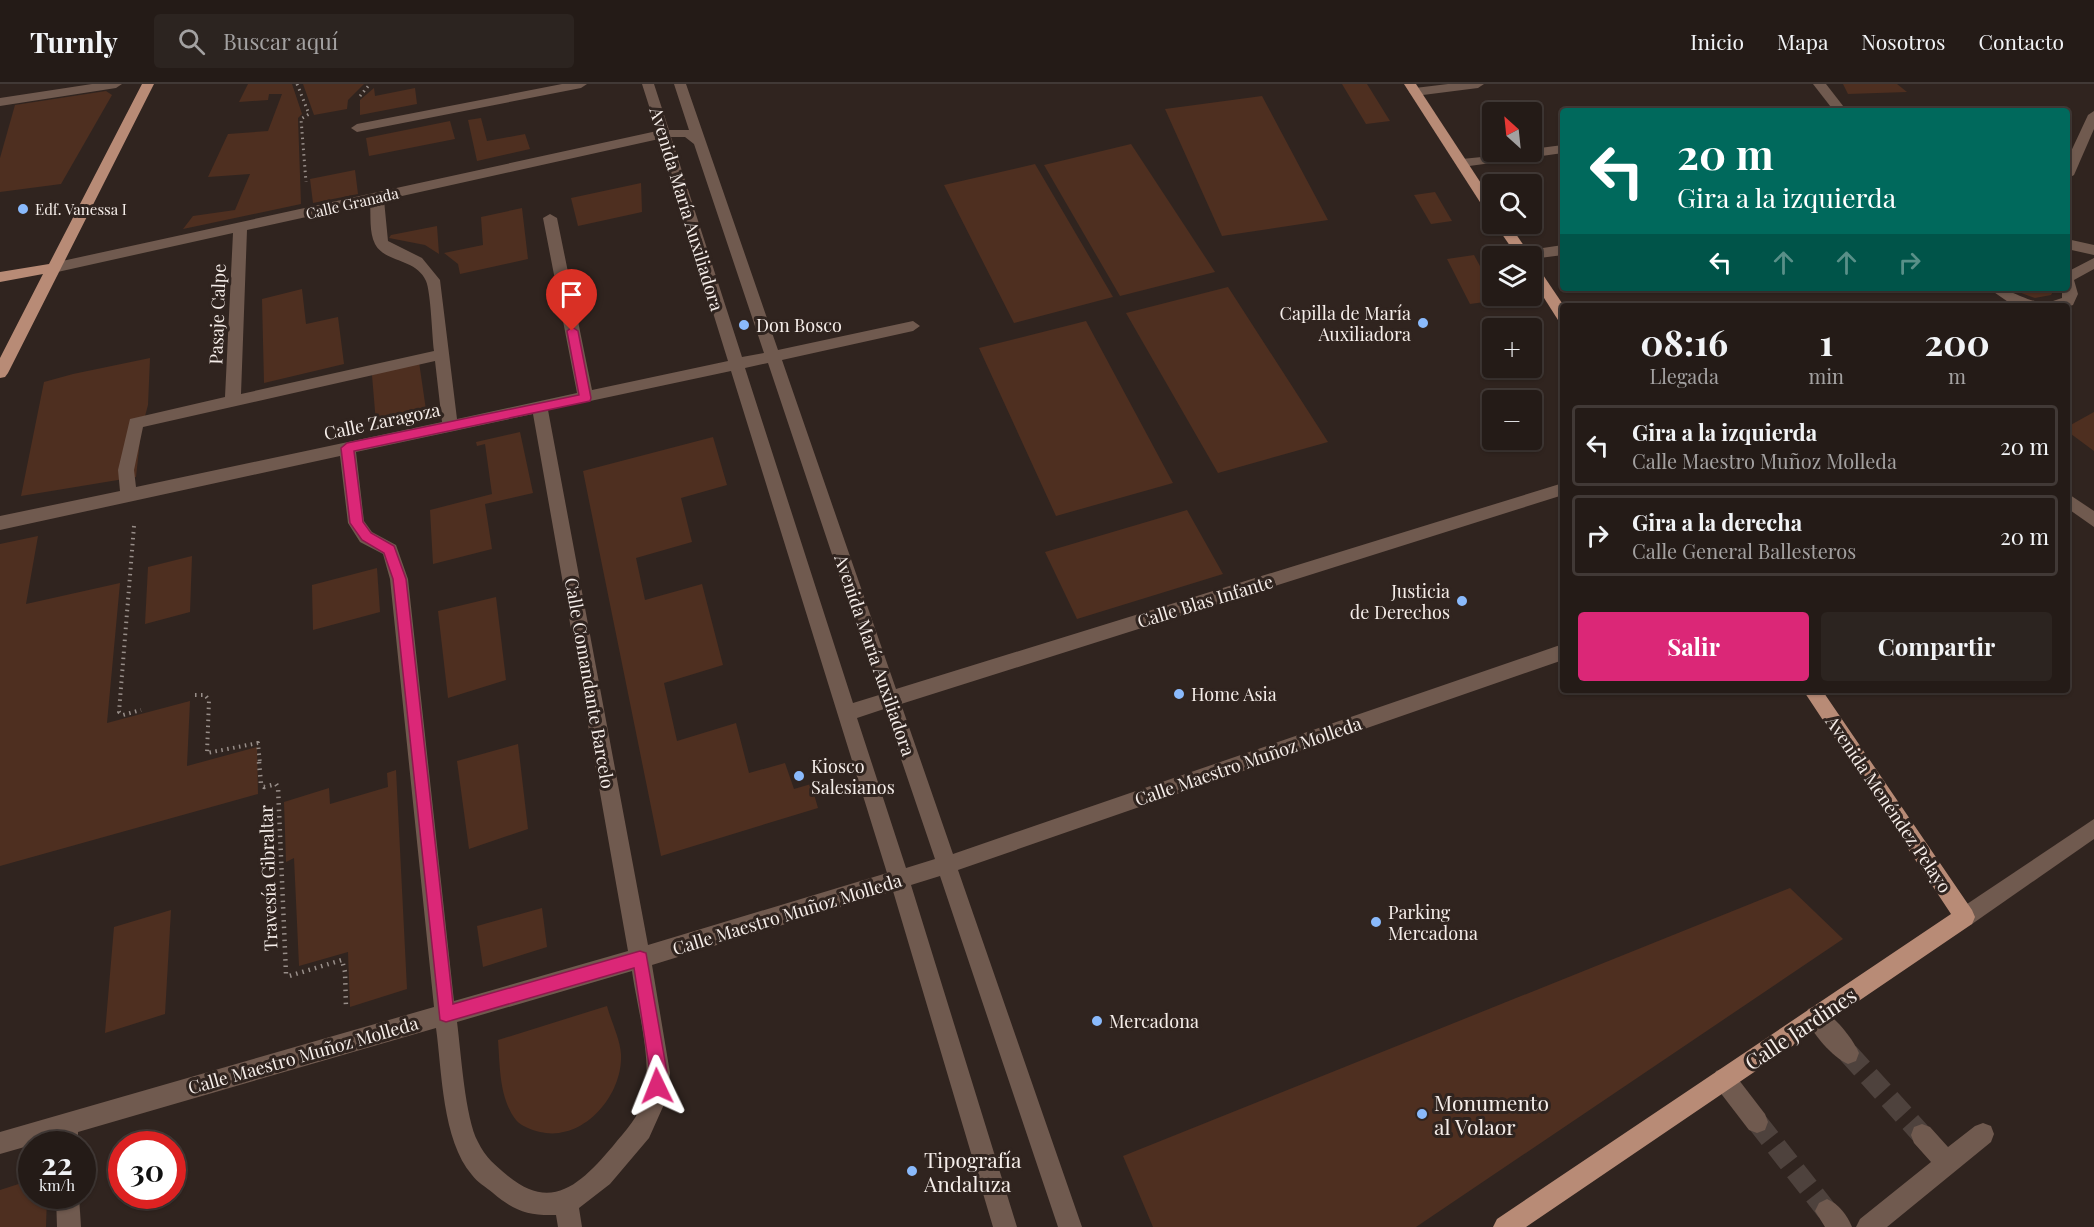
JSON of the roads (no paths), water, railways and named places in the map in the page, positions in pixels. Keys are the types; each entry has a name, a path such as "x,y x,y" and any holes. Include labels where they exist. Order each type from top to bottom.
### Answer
{"main road":[{"path":"0,374 148,84"},
{"path":"1413,88 1482,194"},
{"name":"Calle Granada","path":"0,276 53,268"},
{"path":"1542,283 1560,311"},
{"name":"Avenida Menéndez Pelayo","path":"1814,693 1965,917"},
{"name":"Calle Jardines","path":"1508,1226 1965,917"}],"street":[{"path":"0,102 116,84"},
{"path":"357,128 581,84"},
{"name":"Avenida María Auxiliadora","path":"648,84 899,879 1005,1227"},
{"name":"Avenida María Auxiliadora","path":"680,84 1070,1227"},
{"path":"1413,88 1478,84"},
{"path":"1819,84 1839,108"},
{"path":"2070,168 2094,115"},
{"name":"Calle Granada","path":"53,268 663,134 686,133 694,135 700,143"},
{"path":"1462,163 1560,149"},
{"path":"377,197 379,236 382,244 417,261 433,280 450,426"},
{"path":"550,218 586,398"},
{"name":"Pasaje Calpe","path":"233,401 240,228"},
{"path":"2070,245 2094,250"},
{"path":"1542,253 1560,250"},
{"path":"2070,276 2094,263"},
{"path":"2062,303 2072,294 2070,288"},
{"path":"1999,291 2025,303"},
{"name":"Calle Zaragoza","path":"0,523 129,493 586,398 913,326"},
{"path":"129,493 126,470 136,423 442,354"},
{"name":"Calle Comandante Barcelo","path":"540,407 659,1072 655,1100 642,1130 602,1176 566,1203"},
{"path":"347,448 356,523 366,537 390,550 399,579 446,1014 460,1121 467,1146 480,1167 516,1197 534,1204 566,1203 570,1227"},
{"name":"Calle Blas Infante","path":"846,713 1560,490"},
{"path":"2070,501 2094,520"},
{"name":"Calle Maestro Muñoz Molleda","path":"73,1131 347,1042 640,958 947,865 1560,653"},
{"name":"Calle Jardines","path":"1965,917 2094,828"},
{"path":"1816,1017 1848,1053"},
{"path":"1725,1079 1757,1122"},
{"path":"1868,1227 1983,1134"},
{"path":"1922,1135 1947,1163"},
{"name":"Calle Maestro Muñoz Molleda","path":"0,1143 18,1140"},
{"path":"68,1209 69,1227"}],"tunnel":[{"path":"1848,1053 1922,1135"},
{"path":"1757,1122 1827,1211"}],"place":[{"name":"Edf. Vanessa I","path":"23,209"},
{"name":"Capilla de María Auxiliadora","path":"1423,323"},
{"name":"Don Bosco","path":"744,325"},
{"name":"Justicia de Derechos","path":"1462,601"},
{"name":"Home Asia","path":"1179,694"},
{"name":"Kiosco Salesianos","path":"799,776"},
{"name":"Parking Mercadona","path":"1376,922"},
{"name":"Mercadona","path":"1097,1021"},
{"name":"Monumento al Volaor","path":"1422,1114"},
{"name":"Tipografía Andaluza","path":"912,1171"}]}
